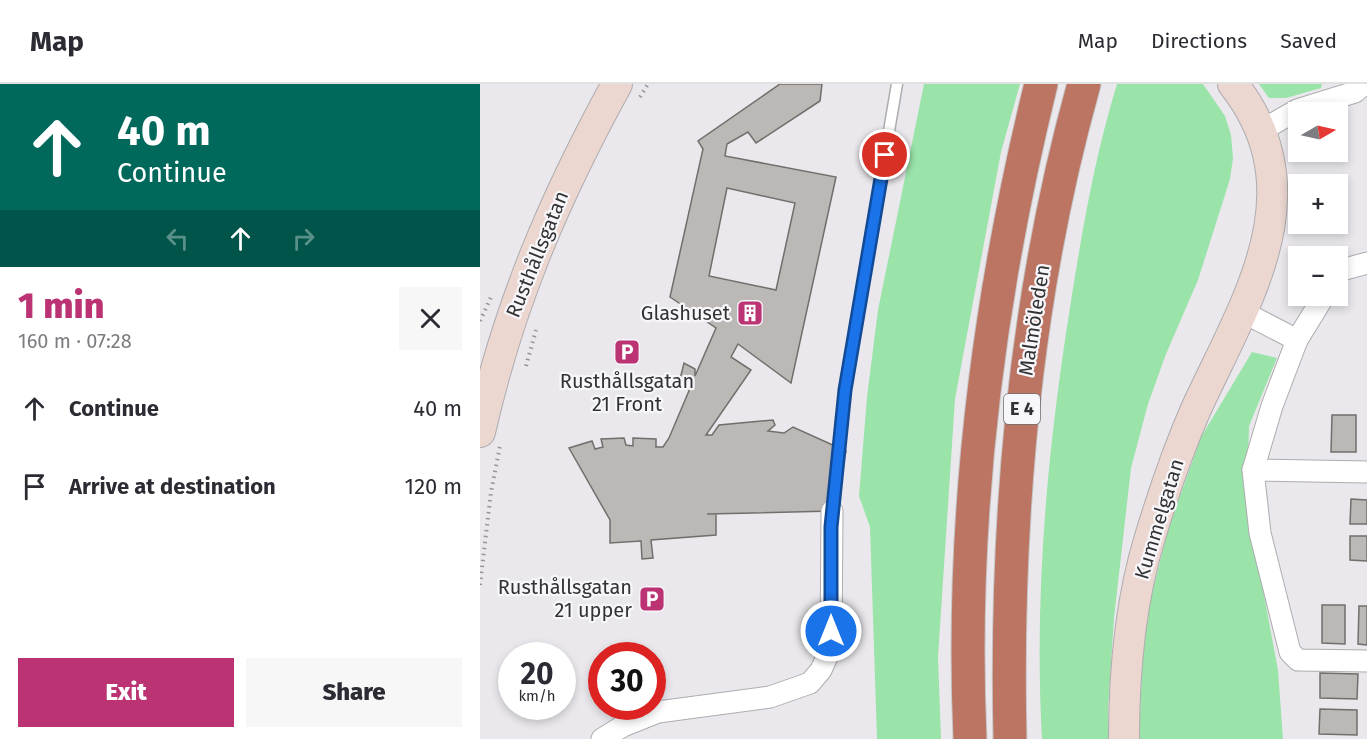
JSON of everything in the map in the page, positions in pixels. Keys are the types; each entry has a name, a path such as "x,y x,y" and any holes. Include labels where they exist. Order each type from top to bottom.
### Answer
{"highway":[{"name":"Malmöleden","path":"970,739 968,615 972,517 985,375 1016,190 1041,84"},
{"name":"Malmöleden","path":"1010,739 1009,581 1026,365 1043,260 1084,84"}],"street":[{"name":"Kummelgatan","path":"1124,739 1125,674 1132,616 1149,539 1187,429 1241,311 1265,251 1271,225 1272,180 1259,132 1242,96 1233,84"},
{"path":"1259,132 1298,110 1355,92 1364,84"},
{"name":"Rusthållsgatan","path":"491,434 502,343 542,234 583,147 627,94"},
{"path":"1348,268 1367,263"},
{"path":"1317,306 1298,340 1272,406 1253,470 1260,533 1290,652 1298,660 1367,661"},
{"path":"1241,311 1298,340"},
{"path":"1253,470 1367,472"},
{"path":"602,739 623,726 658,712 770,697 810,683 821,670 831,648 832,511"}],"lane":[{"path":"832,511 845,390 897,84"}],"path":[{"path":"627,94 648,84"},
{"path":"522,376 537,325"},
{"path":"480,585 491,492 491,434"}],"green space":[{"path":"924,84 1020,84 1001,152 955,399 938,657 941,739 877,739 870,527 859,496 867,397 878,310"},
{"path":"1117,84 1203,84 1225,116 1231,135 1233,158 1230,179 1198,280 1166,354 1148,404 1131,468 1114,618 1108,709 1109,739 1042,739 1041,579 1054,420 1083,227 1101,141"},
{"path":"1259,84 1322,84 1321,88 1286,98 1269,98"},
{"path":"1252,352 1277,358 1249,426 1247,505 1278,670 1283,739 1139,739 1144,625 1168,530 1201,437"}],"building":[{"name":"Glashuset","path":"780,84 822,84 820,101 756,143 748,132 727,144 725,156 836,177 791,383 738,344 731,357 751,370 706,435 712,435 719,425 773,420 775,425 768,431 784,433 793,427 846,451 832,511 707,514 716,514 716,535 651,540 653,558 642,559 641,541 610,543 610,520 569,448 592,441 595,449 603,447 601,439 624,438 626,445 633,446 633,438 656,439 656,447 663,447 691,386 689,384 687,389 679,383 684,363 695,369 695,376 716,328 670,297 703,149 698,141","holes":["727,188 795,203 776,290 709,276"]},
{"path":"1332,415 1356,415 1356,452 1331,452"},
{"path":"1351,499 1367,500 1367,524 1350,524"},
{"path":"1350,536 1367,536 1367,561 1350,560"},
{"path":"1322,605 1345,605 1345,644 1322,643"},
{"path":"1359,606 1367,606 1367,645 1358,644"},
{"path":"1320,673 1358,674 1357,699 1320,698"},
{"path":"1320,709 1357,710 1357,735 1319,734"}],"place":[{"name":"Glashuset","path":"750,313"},
{"name":"Rusthållsgatan 21 Front","path":"627,352"},
{"name":"Rusthållsgatan 21 upper","path":"652,599"}],"route":[{"path":"831,631 831,527 845,390 885,155"}]}
